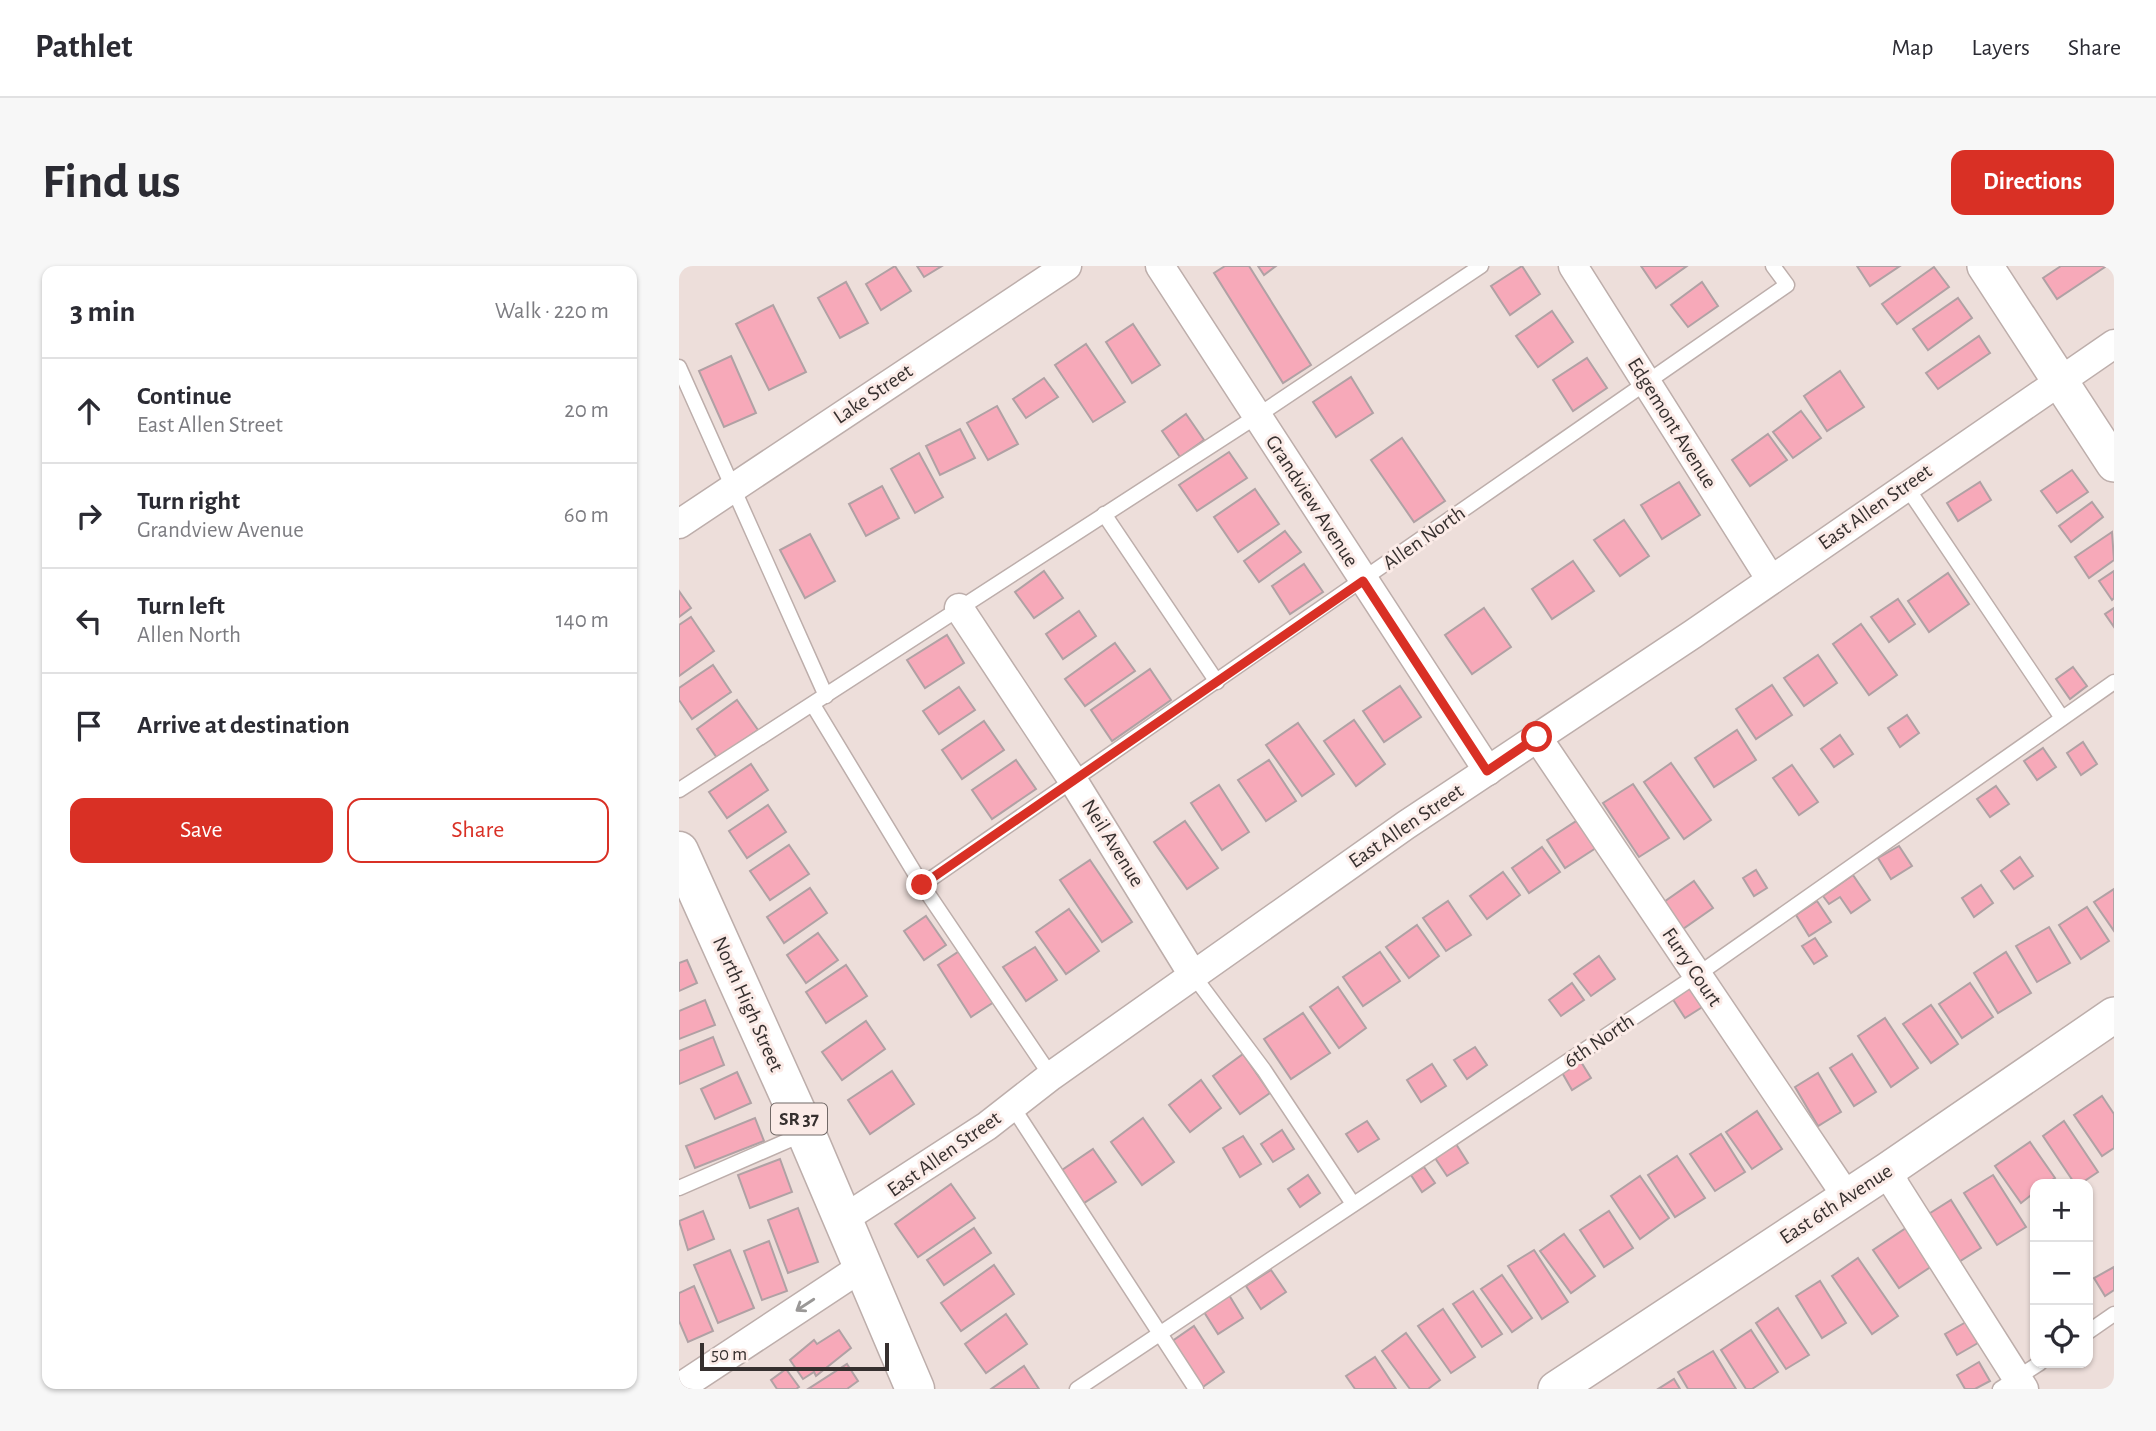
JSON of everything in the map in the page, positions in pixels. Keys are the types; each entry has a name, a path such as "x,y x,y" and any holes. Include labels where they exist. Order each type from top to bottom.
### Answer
{"highway":[{"name":"North High Street","path":"679,851 806,1133 915,1389"}],"street":[{"name":"Lake Street","path":"679,524 1037,274 1067,266"},
{"name":"Grandview Avenue","path":"1160,266 1487,771"},
{"name":"Edgemont Avenue","path":"1573,266 1771,580"},
{"path":"1985,266 2114,464"},
{"name":"East Allen Street","path":"842,1220 889,1192 1193,975 1487,771 2114,344"},
{"name":"Neil Avenue","path":"959,608 1075,782 1193,975"},
{"name":"Furry Court","path":"1537,737 1847,1197"},
{"name":"East 6th Avenue","path":"1556,1389 1888,1170 2114,1015"},
{"path":"1888,1170 1895,1187 2013,1385"},
{"path":"679,1388 862,1267"}],"lane":[{"path":"679,790 1257,416 1481,266"},
{"name":"Allen North","path":"922,885 944,867 1075,782 1787,285 1773,266"},
{"path":"679,367 826,696"},
{"path":"1906,486 2062,718"},
{"path":"1104,514 1217,682"},
{"name":"6th North","path":"1077,1389 1697,975 2114,682"},
{"path":"813,705 922,885 1051,1076"},
{"path":"1193,975 1263,1070 1353,1204"},
{"path":"1012,1106 1196,1389"},
{"path":"679,1188 806,1133"},
{"path":"2093,1329 2114,1314"},
{"path":"2013,1385 2035,1368"}],"building":[{"path":"895,266 911,291 881,310 866,284"},
{"path":"917,266 942,266 924,277"},
{"path":"1225,266 1249,266 1311,365 1283,383 1214,273"},
{"path":"1258,266 1276,266 1264,275"},
{"path":"1522,266 1540,294 1510,315 1491,286"},
{"path":"1641,266 1687,266 1656,288"},
{"path":"1857,266 1900,266 1870,286"},
{"path":"2061,266 2105,267 2057,299 2043,278"},
{"path":"1934,267 1949,287 1897,324 1882,304"},
{"path":"846,282 868,323 840,338 818,298"},
{"path":"1702,282 1718,306 1688,327 1671,305"},
{"path":"1958,298 1972,318 1928,350 1913,329"},
{"path":"773,305 806,372 769,390 736,324"},
{"path":"1552,311 1573,342 1538,367 1516,336"},
{"path":"1133,324 1160,365 1132,383 1106,342"},
{"path":"1979,336 1990,353 1938,389 1926,373"},
{"path":"1086,344 1125,402 1093,422 1055,365"},
{"path":"731,356 756,413 724,427 699,371"},
{"path":"1587,358 1607,388 1573,411 1553,380"},
{"path":"1840,371 1864,407 1827,431 1804,396"},
{"path":"1351,377 1373,413 1336,437 1313,402"},
{"path":"1044,378 1058,397 1026,418 1013,399"},
{"path":"997,406 1018,444 988,460 967,423"},
{"path":"1801,411 1821,438 1793,458 1773,432"},
{"path":"1186,414 1204,440 1180,457 1162,431"},
{"path":"960,429 975,458 940,475 926,446"},
{"path":"1768,434 1787,460 1750,486 1732,460"},
{"path":"1402,438 1445,501 1414,522 1371,460"},
{"path":"1229,452 1247,478 1197,511 1179,485"},
{"path":"919,453 943,497 915,513 891,469"},
{"path":"2072,470 2088,492 2057,513 2041,491"},
{"path":"1679,482 1700,515 1662,539 1641,505"},
{"path":"1980,482 1991,500 1958,521 1947,503"},
{"path":"882,486 899,518 866,536 849,504"},
{"path":"1255,489 1279,524 1238,552 1214,517"},
{"path":"2092,502 2103,517 2071,542 2059,526"},
{"path":"1624,520 1649,556 1620,576 1594,540"},
{"path":"1285,531 1301,552 1259,582 1244,561"},
{"path":"2112,532 2114,560 2089,578 2075,557"},
{"path":"810,534 835,581 805,598 780,550"},
{"path":"1573,561 1594,591 1552,619 1532,589"},
{"path":"1304,564 1323,592 1290,614 1272,586"},
{"path":"1044,571 1063,598 1034,618 1015,592"},
{"path":"2114,571 2114,598 2112,600 2099,581"},
{"path":"1948,573 1969,604 1929,632 1908,601"},
{"path":"679,591 691,608 679,617"},
{"path":"1898,599 1915,624 1889,642 1871,617"},
{"path":"1484,608 1511,647 1472,674 1445,635"},
{"path":"2114,608 2114,627 2105,614"},
{"path":"1079,611 1096,636 1063,659 1046,634"},
{"path":"691,617 714,651 679,676 679,625"},
{"path":"1861,624 1897,675 1869,695 1833,644"},
{"path":"947,635 964,663 925,688 907,660"},
{"path":"1115,643 1135,671 1085,706 1065,679"},
{"path":"1818,655 1837,683 1804,706 1784,678"},
{"path":"713,665 731,692 692,719 679,700 679,688"},
{"path":"2073,667 2087,686 2070,699 2056,679"},
{"path":"1150,669 1171,700 1112,741 1091,710"},
{"path":"1772,685 1792,715 1756,739 1736,709"},
{"path":"1400,686 1421,717 1384,742 1363,711"},
{"path":"959,687 975,710 939,734 923,711"},
{"path":"737,700 758,730 717,758 697,729"},
{"path":"1907,715 1919,733 1900,747 1888,728"},
{"path":"1354,720 1385,764 1356,786 1324,741"},
{"path":"984,721 1004,750 962,779 942,750"},
{"path":"1298,723 1334,774 1302,796 1266,745"},
{"path":"1737,730 1756,760 1714,787 1695,758"},
{"path":"1840,735 1853,754 1834,767 1821,749"},
{"path":"2083,742 2097,764 2081,775 2067,753"},
{"path":"2043,748 2056,767 2037,780 2024,761"},
{"path":"1016,760 1036,789 992,819 972,790"},
{"path":"1269,760 1296,801 1266,821 1238,780"},
{"path":"1671,763 1711,820 1684,839 1644,782"},
{"path":"751,764 768,790 727,818 709,792"},
{"path":"1792,765 1818,802 1799,815 1773,778"},
{"path":"1633,784 1669,838 1639,857 1603,803"},
{"path":"1219,785 1249,832 1222,850 1191,803"},
{"path":"1996,786 2009,804 1990,817 1977,799"},
{"path":"768,805 786,832 747,858 729,831"},
{"path":"1581,818 1599,846 1565,868 1547,840"},
{"path":"1185,821 1218,868 1187,889 1154,842"},
{"path":"789,845 809,874 770,900 750,871"},
{"path":"1899,846 1912,866 1891,879 1878,858"},
{"path":"1542,847 1560,872 1529,893 1512,868"},
{"path":"2020,857 2033,876 2014,889 2001,871"},
{"path":"1090,860 1132,922 1102,942 1060,880"},
{"path":"1756,870 1767,888 1754,896 1743,878"},
{"path":"1503,872 1520,895 1487,919 1470,896"},
{"path":"1853,875 1870,900 1851,913 1840,897 1829,904 1823,896"},
{"path":"1694,881 1713,908 1680,931 1661,904"},
{"path":"1981,885 1993,903 1974,917 1962,898"},
{"path":"810,888 827,913 784,943 767,917"},
{"path":"2114,889 2114,931 2094,902"},
{"path":"1448,901 1471,935 1446,951 1423,918"},
{"path":"1817,901 1831,922 1809,936 1796,915"},
{"path":"2087,907 2109,941 2081,959 2059,925"},
{"path":"1069,909 1099,951 1066,974 1036,932"},
{"path":"926,916 946,945 924,960 904,931"},
{"path":"1417,925 1439,956 1409,978 1386,947"},
{"path":"2049,927 2070,963 2037,982 2016,946"},
{"path":"818,933 838,960 806,983 787,955"},
{"path":"1815,938 1827,956 1814,964 1802,946"},
{"path":"1035,947 1057,980 1026,1001 1003,967"},
{"path":"961,950 994,1002 971,1017 938,965"},
{"path":"1380,952 1400,981 1363,1006 1343,977"},
{"path":"2006,952 2031,993 1998,1013 1974,973"},
{"path":"1599,956 1615,979 1591,996 1574,974"},
{"path":"687,960 697,983 679,991 679,963"},
{"path":"846,965 867,996 826,1023 806,992"},
{"path":"1572,983 1584,1000 1561,1016 1549,1000"},
{"path":"1970,983 1993,1017 1962,1038 1939,1004"},
{"path":"1691,985 1704,1006 1685,1018 1672,998"},
{"path":"1338,987 1366,1028 1339,1048 1310,1007"},
{"path":"705,1000 715,1025 679,1039 679,1011"},
{"path":"1931,1005 1958,1044 1931,1063 1903,1024"},
{"path":"1303,1013 1330,1053 1291,1079 1264,1039"},
{"path":"1885,1018 1918,1068 1891,1087 1858,1036"},
{"path":"866,1021 885,1049 842,1080 822,1052"},
{"path":"713,1037 724,1065 679,1084 679,1051"},
{"path":"1475,1047 1487,1065 1467,1079 1454,1060"},
{"path":"1243,1054 1270,1093 1240,1114 1213,1076"},
{"path":"1852,1054 1876,1092 1854,1106 1830,1068"},
{"path":"1578,1057 1591,1078 1572,1090 1560,1069"},
{"path":"1432,1064 1446,1086 1421,1102 1407,1080"},
{"path":"892,1071 914,1104 870,1134 848,1100"},
{"path":"737,1072 751,1103 715,1119 701,1089"},
{"path":"1818,1073 1841,1112 1818,1126 1795,1087"},
{"path":"1201,1080 1221,1108 1190,1132 1169,1105"},
{"path":"2102,1096 2114,1114 2114,1148 2102,1156 2074,1115"},
{"path":"1757,1111 1782,1149 1752,1169 1726,1132"},
{"path":"755,1118 764,1141 695,1168 686,1146"},
{"path":"1143,1118 1174,1162 1142,1185 1111,1142"},
{"path":"1367,1121 1379,1139 1358,1152 1346,1134"},
{"path":"2064,1121 2098,1172 2088,1179 2072,1179 2043,1136"},
{"path":"1282,1130 1294,1149 1273,1162 1261,1144"},
{"path":"1721,1134 1745,1172 1715,1191 1690,1154"},
{"path":"1243,1136 1261,1164 1240,1177 1223,1148"},
{"path":"2030,1142 2055,1178 2030,1179 2030,1196 2021,1203 1995,1166"},
{"path":"1456,1144 1468,1163 1447,1176 1435,1158"},
{"path":"1093,1149 1116,1182 1084,1203 1062,1170"},
{"path":"1677,1156 1705,1198 1675,1217 1648,1175"},
{"path":"780,1159 792,1192 750,1208 738,1175"},
{"path":"1424,1167 1435,1183 1422,1192 1411,1175"},
{"path":"1308,1175 1320,1193 1300,1207 1288,1189"},
{"path":"1993,1175 2026,1227 1997,1245 1964,1193"},
{"path":"1640,1176 1669,1218 1640,1239 1611,1196"},
{"path":"951,1184 975,1218 918,1257 895,1224"},
{"path":"1951,1200 1981,1248 1957,1263 1927,1215"},
{"path":"798,1208 818,1262 788,1273 768,1220"},
{"path":"703,1211 714,1239 688,1250 679,1221"},
{"path":"1609,1211 1633,1248 1604,1267 1580,1230"},
{"path":"974,1228 991,1253 944,1285 927,1260"},
{"path":"1906,1228 1932,1266 1899,1288 1873,1250"},
{"path":"1564,1234 1595,1276 1571,1293 1540,1251"},
{"path":"769,1241 787,1291 762,1300 744,1251"},
{"path":"730,1250 754,1308 718,1323 694,1265"},
{"path":"1534,1250 1568,1302 1542,1319 1508,1266"},
{"path":"1858,1258 1898,1316 1872,1334 1832,1276"},
{"path":"994,1265 1014,1294 961,1331 941,1303"},
{"path":"2114,1267 2114,1290 2105,1296 2094,1278"},
{"path":"1271,1270 1286,1292 1261,1309 1246,1286"},
{"path":"1502,1275 1532,1318 1512,1332 1481,1289"},
{"path":"1820,1281 1846,1323 1822,1338 1796,1296"},
{"path":"694,1286 713,1331 688,1342 679,1321 679,1293"},
{"path":"1473,1291 1502,1334 1482,1347 1453,1304"},
{"path":"1229,1295 1243,1318 1218,1334 1204,1312"},
{"path":"1778,1308 1809,1355 1786,1369 1756,1323"},
{"path":"1443,1309 1475,1357 1451,1373 1418,1326"},
{"path":"1006,1314 1027,1344 986,1373 965,1344"},
{"path":"1966,1322 1978,1343 1957,1355 1945,1334"},
{"path":"1194,1326 1224,1372 1200,1389 1168,1344"},
{"path":"839,1330 851,1348 816,1376 814,1372 803,1379 790,1360 814,1340 817,1344"},
{"path":"1751,1330 1778,1372 1752,1389 1746,1389 1721,1350"},
{"path":"1406,1333 1440,1380 1428,1389 1410,1389 1382,1351"},
{"path":"1713,1351 1736,1389 1688,1389 1678,1372"},
{"path":"1375,1357 1396,1389 1355,1389 1346,1376"},
{"path":"1979,1362 1990,1381 1975,1389 1965,1389 1957,1375"},
{"path":"847,1364 858,1381 847,1389 808,1389"},
{"path":"1024,1366 1039,1389 991,1389"},
{"path":"786,1369 799,1387 796,1389 777,1389 771,1380"},
{"path":"1674,1379 1680,1389 1658,1389"}],"route":[{"path":"922,885 944,867 1075,782 1363,581 1487,771 1537,737"}]}
